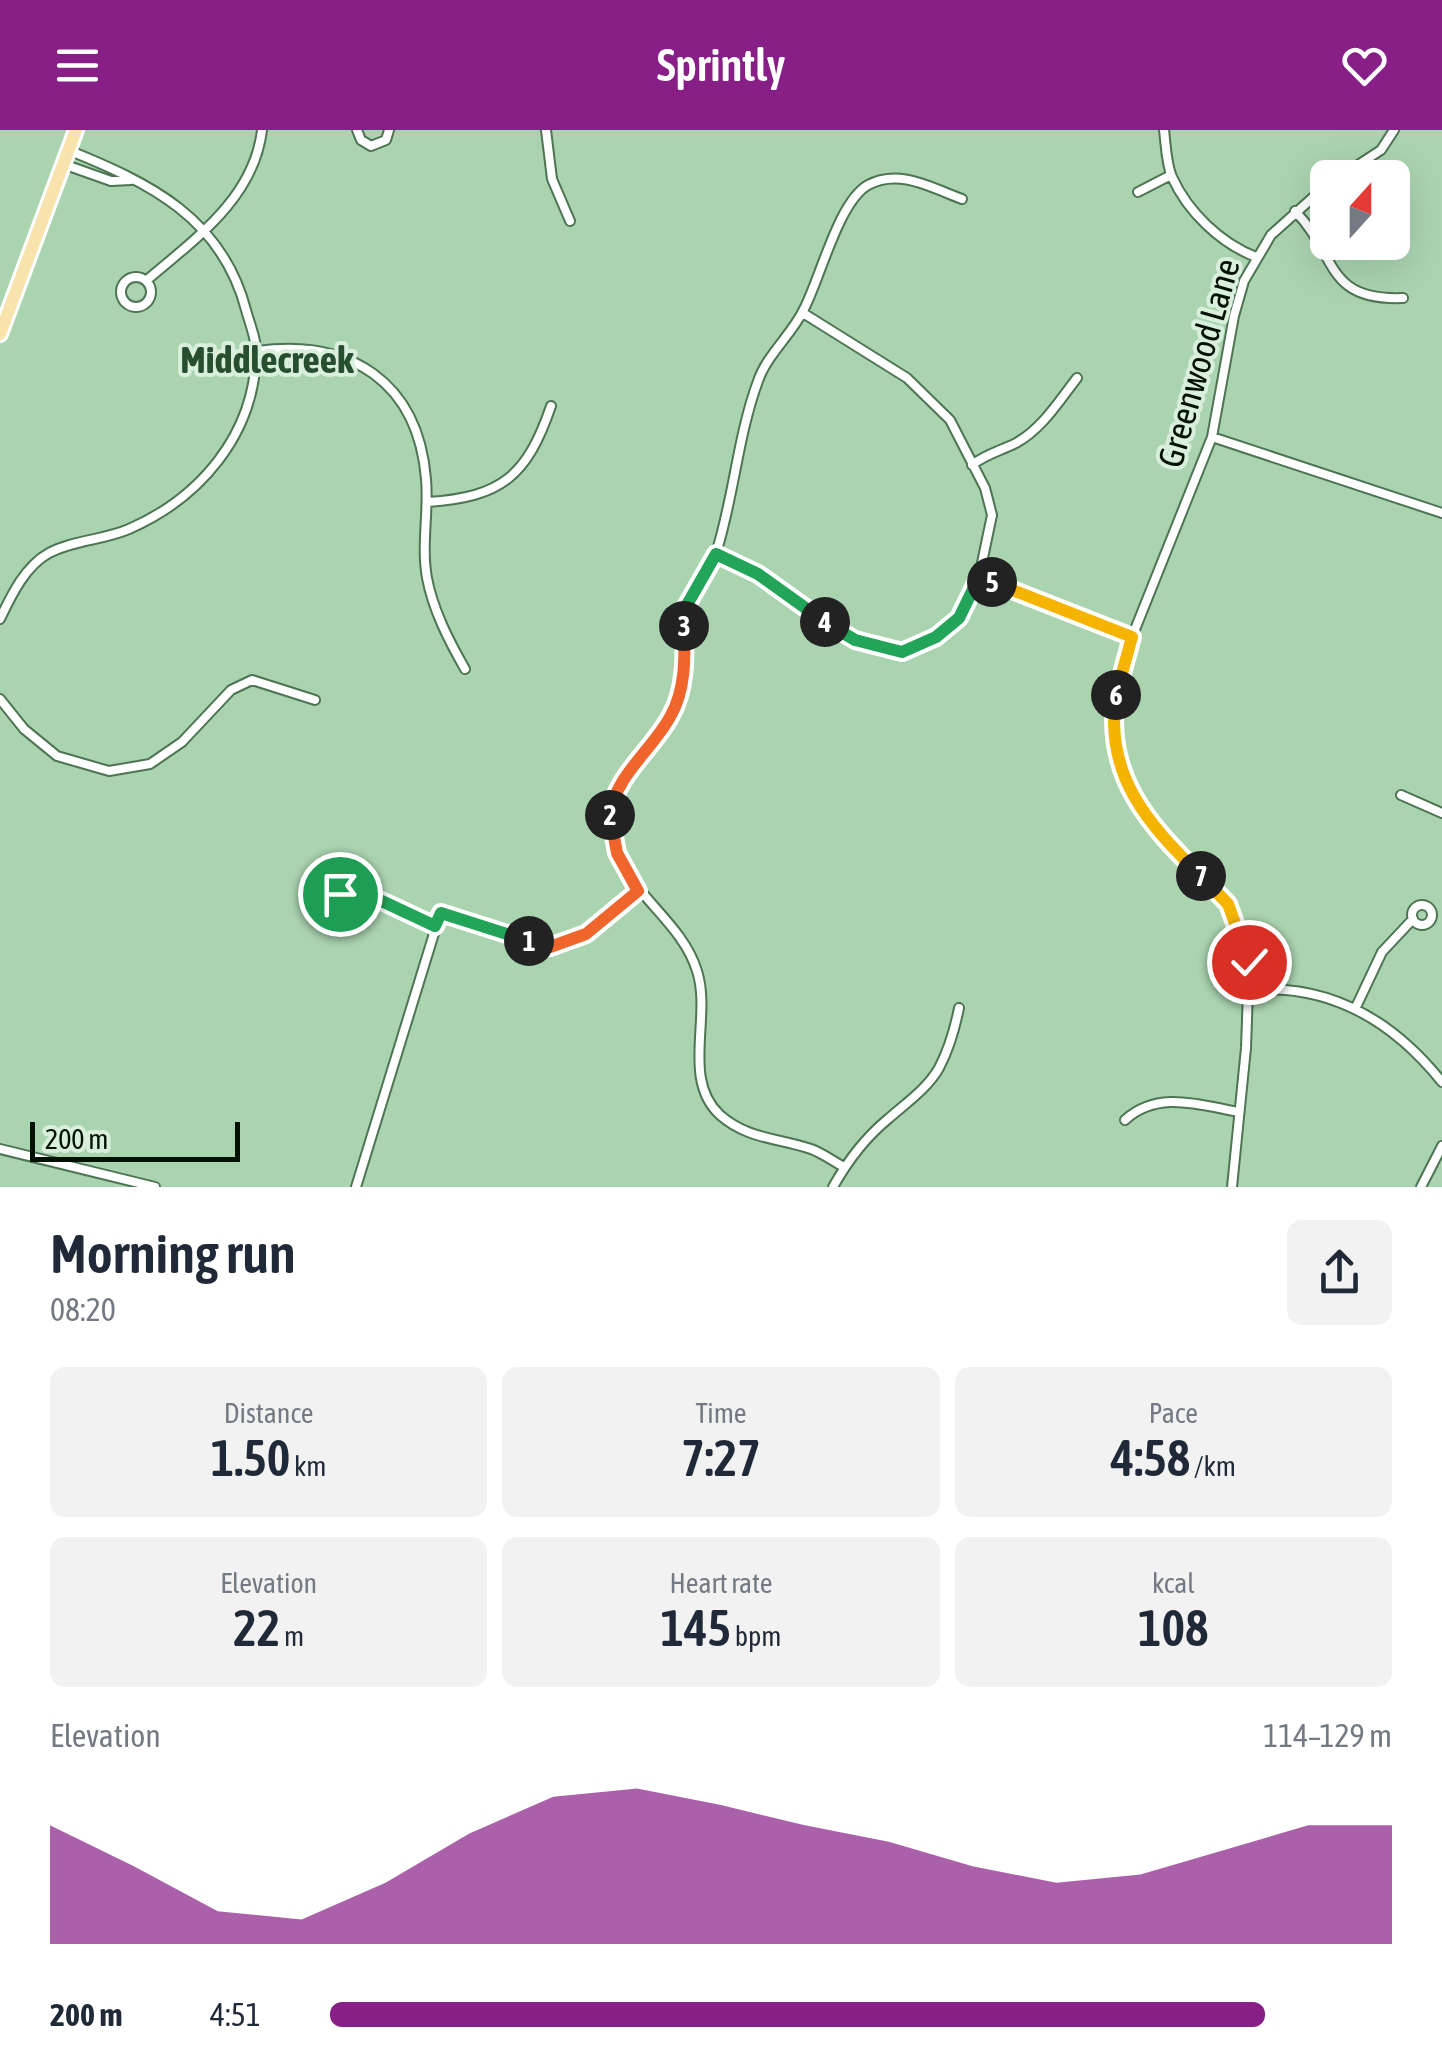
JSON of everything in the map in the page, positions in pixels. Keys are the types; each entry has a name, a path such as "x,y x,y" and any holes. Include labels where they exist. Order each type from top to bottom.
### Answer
{"main road":[{"path":"0,334 76,130"}],"street":[{"path":"147,280 205,230 239,193 258,153 262,130"},
{"path":"358,130 362,140 371,146 386,140 389,130"},
{"path":"546,130 552,179 570,222"},
{"path":"1164,130 1172,176 1204,223 1223,240 1256,257"},
{"path":"1366,160 1382,150 1394,130"},
{"path":"66,157 111,181 131,180"},
{"path":"0,620 17,584 47,554 125,531 170,510 208,477 243,418 253,382 256,351 237,281 205,230 170,200 117,170 66,157"},
{"path":"844,1167 814,1149 749,1135 718,1113 699,1078 704,1010 698,972 680,936 638,891 612,838 612,802 634,764 671,716 682,685 684,610 716,554 758,378 802,313 842,216 866,186 898,176 962,198"},
{"path":"1138,192 1172,176"},
{"name":"Greenwood Lane","path":"1232,1187 1250,990 1249,962 1228,904 1170,846 1134,802 1118,761 1112,722 1118,679 1132,637 1212,437 1244,281 1256,257 1310,199"},
{"path":"1295,211 1309,226 1334,274 1345,284 1377,299 1403,298"},
{"path":"138,276 147,280 151,295 146,304 137,307 123,301 122,286 128,278 138,276"},
{"path":"716,554 758,574 855,640 902,652 936,637 959,618 979,577 992,516 985,488 950,420 906,378 802,313"},
{"path":"256,351 278,348 331,352 373,374 391,390 416,427 428,502 424,553 427,582 448,640 466,669"},
{"path":"972,465 986,454 1016,442 1042,422 1077,378"},
{"path":"428,502 484,493 514,477 540,438 551,406"},
{"path":"1212,437 1442,513"},
{"path":"979,577 1132,637"},
{"path":"0,699 24,728 57,756 109,770 150,764 182,742 231,690 252,680 315,700"},
{"path":"1401,795 1442,813"},
{"path":"356,1187 439,914 550,947 586,934 638,891"},
{"path":"312,892 371,896 435,926"},
{"path":"1356,1007 1382,952 1412,919"},
{"path":"1250,990 1275,987 1310,992 1356,1007 1404,1040 1442,1082"},
{"path":"833,1187 844,1167 884,1122 916,1096 938,1070 959,1008"},
{"path":"1125,1120 1154,1102 1239,1112"},
{"path":"1421,1187 1442,1146"},
{"path":"0,1149 155,1187"}],"district":[{"name":"Middlecreek","path":"267,360"}],"route":[{"path":"340,894 371,896 435,926 441,913 550,947 586,934 638,891 612,838 612,802 634,764 671,716 682,685 684,610 716,554 758,574 855,640 902,652 936,637 959,618 979,577 1132,637 1118,679 1112,722 1118,761 1134,802 1170,846 1228,904 1249,962"}]}
